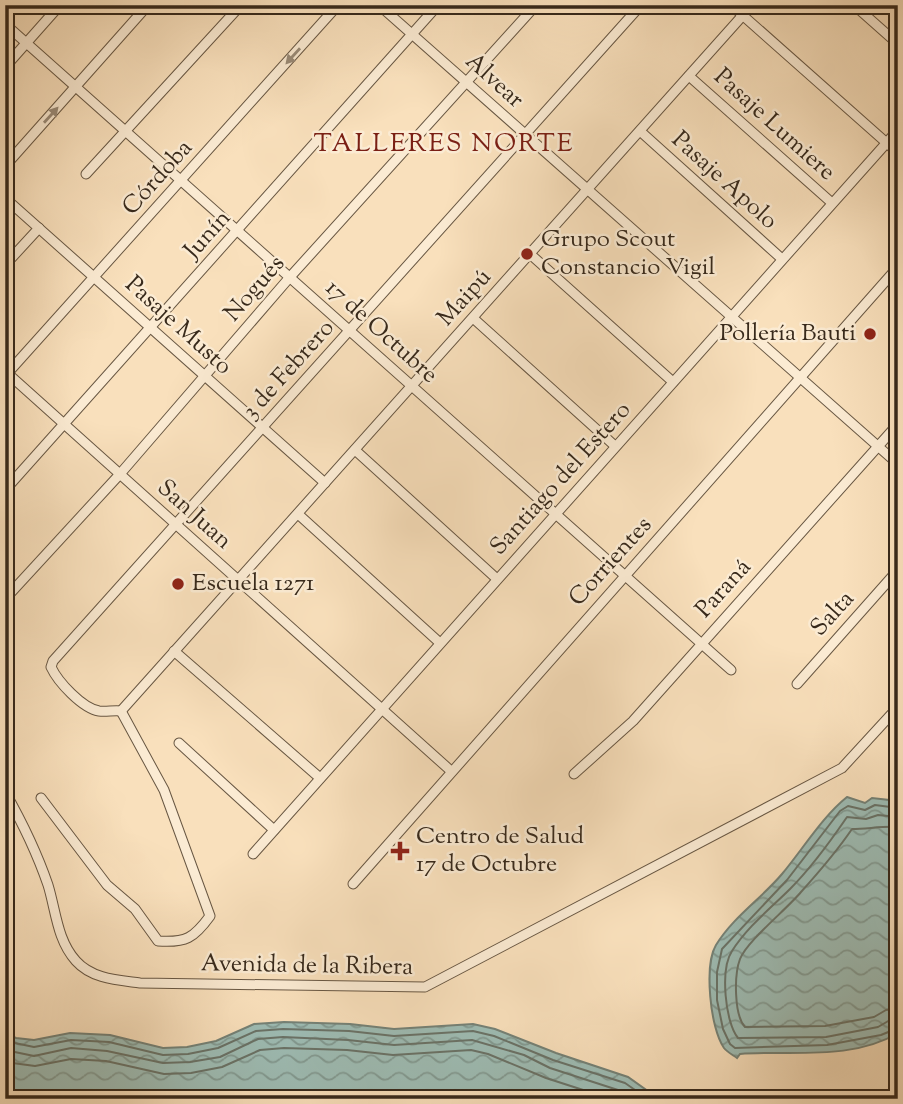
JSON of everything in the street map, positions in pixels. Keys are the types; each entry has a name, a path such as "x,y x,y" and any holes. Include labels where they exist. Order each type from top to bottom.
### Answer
{"street":[{"path":"5,67 60,5"},
{"path":"5,166 148,5"},
{"path":"86,174 241,5"},
{"name":"Córdoba","path":"6,374 338,5"},
{"name":"Alvear","path":"379,5 898,464"},
{"name":"Junín","path":"5,490 439,5"},
{"name":"Nogués","path":"5,600 536,5"},
{"name":"3 de Febrero","path":"121,710 101,712 91,708 62,685 51,667 53,661 641,5"},
{"path":"731,5 898,153"},
{"name":"Maipú","path":"121,710 752,5"},
{"path":"854,5 898,44"},
{"name":"17 de Octubre","path":"5,24 731,670"},
{"name":"Pasaje Lumiere","path":"689,76 832,203"},
{"name":"Santiago del Estero","path":"253,854 898,130"},
{"name":"Pasaje Apolo","path":"640,131 782,259"},
{"name":"Pasaje Musto","path":"5,198 325,483"},
{"path":"5,265 39,228"},
{"path":"530,254 673,382"},
{"name":"Corrientes","path":"353,884 898,267"},
{"path":"473,318 615,446"},
{"name":"San Juan","path":"6,374 451,771"},
{"name":"Paraná","path":"574,774 633,721 898,424"},
{"path":"355,450 497,579"},
{"path":"298,514 440,643"},
{"name":"Salta","path":"797,684 898,570"},
{"path":"174,651 320,778"},
{"name":"Avenida de la Ribera","path":"5,792 21,821 48,886 56,921 66,946 76,962 100,978 140,983 425,987 842,768 898,707"},
{"path":"41,798 107,885 135,909 158,941 180,943 198,932 210,916 164,790 121,710"},
{"path":"178,743 274,830"}],"water":[{"path":"847,797 865,803 872,798 898,801 898,1033 861,1048 740,1054 737,1058 724,1048 715,1026 710,996 712,954 731,925 774,883 821,824"},
{"path":"254,1024 350,1024 394,1029 473,1024 495,1029 628,1077 659,1099 5,1099 5,1033 16,1038 34,1040 70,1033 110,1035 163,1048 187,1047 216,1041"}],"place":[{"name":"Grupo Scout Constancio Vigil","path":"527,254"},
{"name":"Pollería Bauti","path":"870,334"},
{"name":"Escuela 1271","path":"178,584"},
{"name":"Centro de Salud 17 de Octubre","path":"400,851"}],"district":[{"name":"TALLERES NORTE","path":"444,144"}]}
